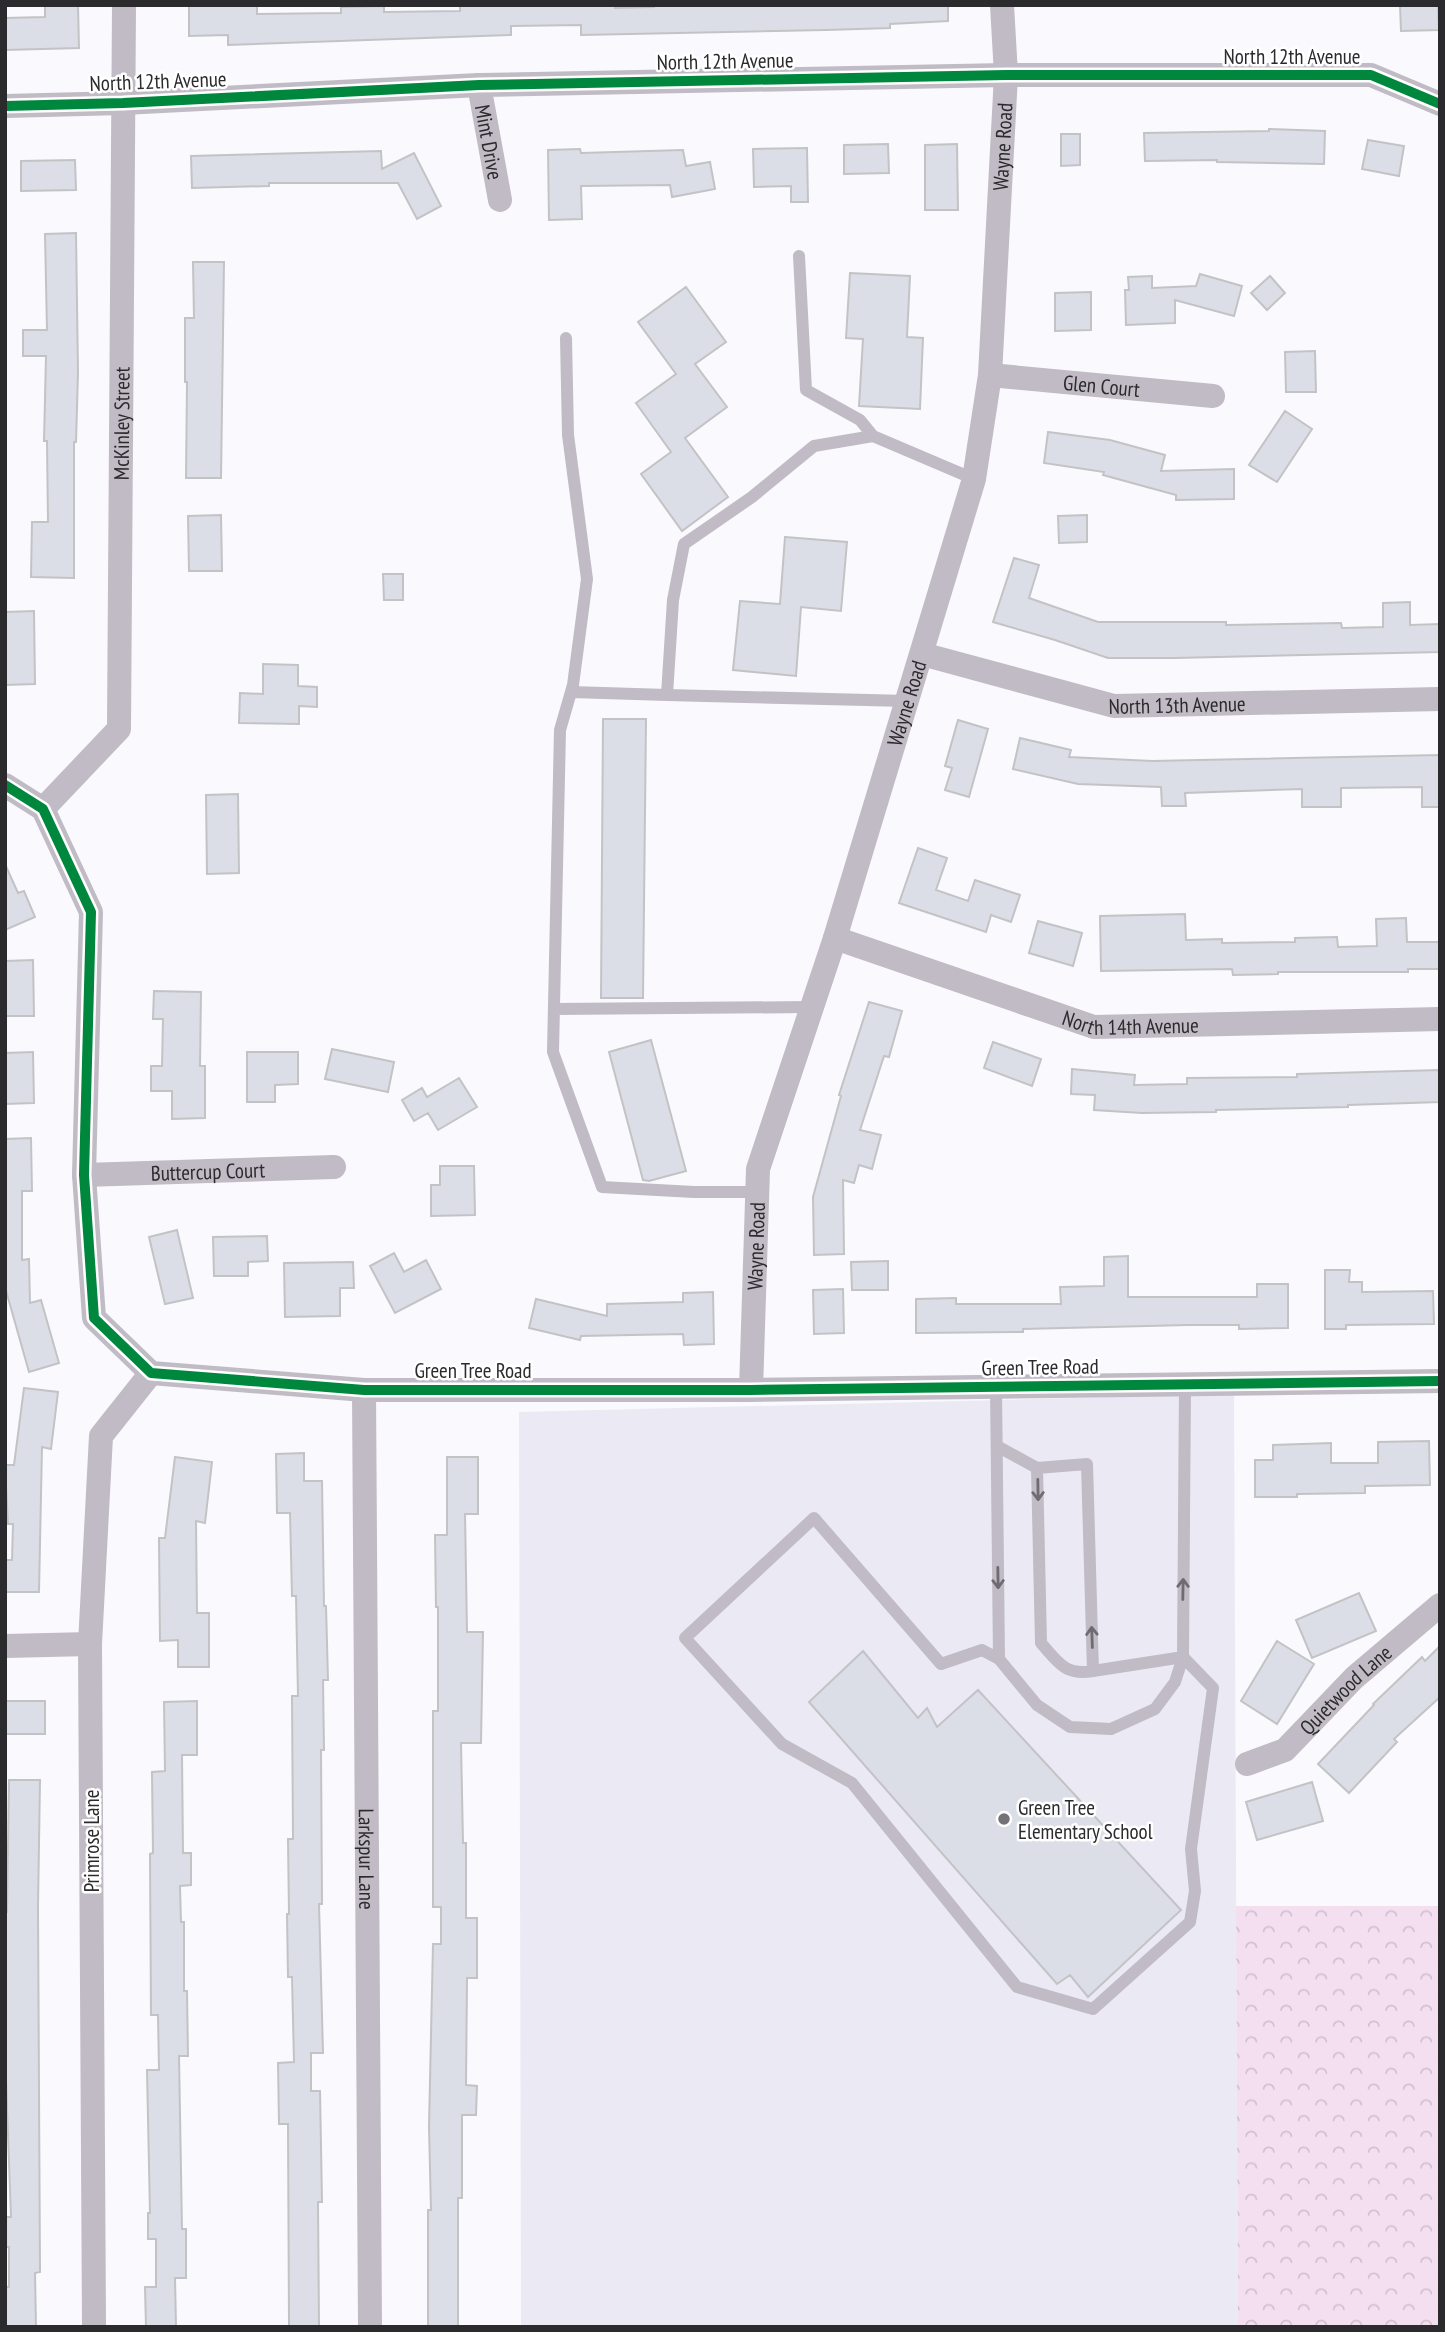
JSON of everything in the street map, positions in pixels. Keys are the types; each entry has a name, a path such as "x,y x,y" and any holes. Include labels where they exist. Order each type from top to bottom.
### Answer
{"street":[{"name":"McKinley Street","path":"43,809 119,729 124,5"},
{"name":"Wayne Road","path":"751,1390 758,1169 835,939 974,479 990,375 1006,75 1002,5"},
{"name":"North 12th Avenue","path":"5,106 123,103 479,85 1006,75 1371,75 1440,104"},
{"name":"Mint Drive","path":"479,85 500,200"},
{"name":"Glen Court","path":"990,375 1213,396"},
{"name":"North 13th Avenue","path":"922,654 1114,706 1440,699"},
{"path":"5,785 43,809 91,912 84,1175 94,1318 151,1373"},
{"name":"North 14th Avenue","path":"835,939 1094,1027 1440,1019"},
{"name":"Buttercup Court","path":"84,1175 334,1167"},
{"name":"Green Tree Road","path":"151,1373 364,1390 751,1390 1440,1381"},
{"name":"Primrose Lane","path":"94,2327 90,1644 102,1436 151,1373"},
{"name":"Larkspur Lane","path":"364,1390 370,2327"},
{"name":"Quietwood Lane","path":"1247,1764 1285,1750 1354,1678 1440,1605"},
{"path":"5,1646 90,1644"}],"lane":[{"path":"799,256 806,390 860,420 873,436 974,479"},
{"path":"566,338 568,435 587,579 571,692 560,730 553,1052 603,1187 757,1192"},
{"path":"667,695 674,600 684,544 752,497 814,446 873,436"},
{"path":"571,692 907,701"},
{"path":"554,1009 812,1007"},
{"path":"1182,1657 1213,1688 1191,1849 1195,1891 1190,1922 1093,2009 1017,1987 852,1783 782,1744 685,1638 814,1518 941,1664 982,1650 999,1659 1037,1705 1070,1727 1111,1729 1154,1709 1175,1682 1182,1657 1185,1385"},
{"path":"996,1387 999,1659"},
{"path":"997,1446 1037,1468 1087,1464 1093,1671"},
{"path":"1037,1468 1041,1643 1063,1668 1080,1674 1182,1657"}],"shaded area":[{"path":"1234,1394 1238,2327 521,2327 519,1412"}],"green space":[{"path":"1236,1906 1440,1906 1440,2327 1238,2327"}],"building":[{"path":"45,5 78,5 79,48 5,50 5,18 45,17"},
{"path":"189,5 257,5 257,14 341,13 341,7 384,6 384,12 460,11 460,5 615,5 615,8 654,5 948,5 948,21 890,24 890,28 581,35 581,25 511,26 511,35 228,45 228,35 189,36"},
{"path":"1400,5 1438,5 1439,30 1401,31"},
{"path":"1269,129 1325,131 1324,164 1217,160 1145,161 1144,133"},
{"path":"1061,134 1080,134 1080,165 1061,166"},
{"path":"1368,140 1404,146 1399,176 1362,169"},
{"path":"888,144 889,173 844,174 844,145"},
{"path":"957,144 958,210 925,210 925,145"},
{"path":"807,148 808,202 791,202 791,186 754,187 753,149"},
{"path":"580,149 581,153 683,150 686,166 710,162 715,189 672,197 670,185 581,186 582,219 549,220 548,150"},
{"path":"381,151 382,169 414,153 441,206 417,219 398,183 269,183 269,186 192,188 191,156"},
{"path":"75,160 76,190 21,191 21,161"},
{"path":"76,233 78,373 74,442 74,578 31,577 32,522 48,522 47,441 44,441 46,356 23,356 23,330 47,330 45,234"},
{"path":"193,262 224,262 221,478 186,478 185,318 194,318"},
{"path":"850,273 910,276 907,337 923,338 920,409 859,406 863,339 846,338"},
{"path":"1200,274 1242,286 1234,316 1175,300 1175,323 1126,325 1125,290 1129,290 1128,277 1152,276 1152,288 1196,286"},
{"path":"1270,276 1285,293 1267,310 1251,293"},
{"path":"686,287 726,342 695,364 727,407 685,438 728,497 682,531 641,474 671,452 636,403 676,374 638,322"},
{"path":"1091,292 1091,330 1055,331 1055,293"},
{"path":"1315,351 1316,392 1286,392 1285,352"},
{"path":"1285,411 1312,429 1277,482 1249,465"},
{"path":"1048,432 1110,440 1165,455 1161,471 1234,469 1234,499 1176,500 1176,495 1103,475 1104,472 1044,463"},
{"path":"221,515 222,571 189,571 188,516"},
{"path":"1087,515 1087,542 1059,543 1058,516"},
{"path":"785,537 847,542 841,611 801,607 796,676 733,670 740,601 780,604"},
{"path":"1014,558 1039,565 1029,598 1098,622 1226,622 1226,625 1341,623 1342,628 1383,627 1383,603 1410,602 1410,625 1440,624 1440,652 1108,658 993,622"},
{"path":"383,574 403,574 403,600 384,600"},
{"path":"34,611 35,684 5,685 5,612"},
{"path":"263,664 298,665 298,686 317,687 317,707 299,706 299,724 239,723 240,693 263,694"},
{"path":"603,719 646,719 643,998 601,998"},
{"path":"958,720 988,729 969,797 945,790 952,768 945,766"},
{"path":"1020,738 1071,750 1069,757 1152,761 1440,755 1440,807 1422,807 1422,787 1341,788 1341,807 1302,807 1302,789 1185,793 1186,806 1162,806 1161,787 1078,784 1013,769"},
{"path":"238,794 239,873 207,874 206,795"},
{"path":"918,848 947,858 936,890 968,901 975,880 1020,895 1011,922 991,915 986,932 899,903"},
{"path":"5,864 18,893 24,891 35,917 5,930"},
{"path":"1185,914 1186,940 1222,939 1222,943 1295,942 1295,938 1337,937 1338,947 1377,946 1376,919 1406,918 1407,942 1440,942 1440,969 1233,975 1232,969 1101,971 1100,916"},
{"path":"1038,921 1082,933 1073,966 1029,953"},
{"path":"33,960 34,1016 5,1016 5,961"},
{"path":"154,991 201,992 200,1066 205,1066 205,1118 172,1119 172,1091 151,1091 151,1066 162,1066 163,1019 153,1019"},
{"path":"869,1002 902,1011 889,1057 884,1056 860,1130 881,1135 872,1169 859,1165 854,1183 843,1180 844,1254 814,1255 813,1197 841,1096 839,1095"},
{"path":"651,1040 686,1171 649,1181 643,1180 609,1052"},
{"path":"993,1042 1041,1059 1032,1086 984,1068"},
{"path":"332,1049 394,1062 388,1092 325,1079"},
{"path":"33,1052 34,1103 5,1104 5,1053"},
{"path":"247,1052 298,1052 298,1084 275,1085 275,1102 247,1102"},
{"path":"1072,1069 1135,1075 1134,1085 1187,1084 1187,1078 1297,1077 1297,1074 1440,1070 1440,1102 1216,1112 1142,1113 1094,1110 1095,1095 1071,1094"},
{"path":"459,1078 477,1107 438,1130 428,1113 414,1121 402,1100 422,1088 427,1097"},
{"path":"31,1138 32,1191 22,1191 22,1260 29,1259 30,1303 41,1300 59,1363 29,1372 5,1287 5,1139"},
{"path":"440,1166 474,1166 475,1215 431,1216 431,1185 440,1185"},
{"path":"177,1230 193,1298 165,1304 149,1237"},
{"path":"267,1236 268,1261 248,1262 248,1276 214,1276 213,1237"},
{"path":"394,1253 404,1272 426,1260 441,1289 395,1313 370,1266"},
{"path":"1128,1256 1128,1297 1257,1297 1257,1284 1288,1284 1288,1328 1239,1329 1239,1325 1188,1325 1023,1329 1023,1332 916,1333 916,1299 956,1298 956,1304 1061,1304 1060,1287 1104,1286 1104,1257"},
{"path":"888,1261 888,1290 852,1290 851,1262"},
{"path":"353,1262 354,1288 340,1288 340,1316 285,1317 284,1263"},
{"path":"1325,1270 1350,1270 1349,1282 1362,1282 1362,1292 1433,1291 1434,1324 1346,1325 1346,1329 1325,1329"},
{"path":"843,1289 844,1333 814,1334 813,1290"},
{"path":"713,1292 714,1344 684,1345 683,1334 581,1336 580,1340 529,1328 536,1299 607,1316 607,1304 683,1302 683,1293"},
{"path":"24,1388 58,1392 51,1449 42,1447 39,1592 5,1592 5,1560 12,1560 13,1524 8,1524 5,1465 14,1465"},
{"path":"1429,1441 1430,1485 1365,1486 1365,1493 1255,1497 1255,1460 1273,1460 1273,1445 1331,1443 1331,1463 1378,1463 1378,1442"},
{"path":"304,1453 304,1481 322,1481 328,1680 323,1680 324,1750 321,1750 322,1904 319,1904 323,2053 311,2053 311,2091 320,2091 322,2202 318,2202 319,2327 289,2327 288,2124 279,2124 278,2063 294,2062 287,1914 288,1839 293,1839 292,1696 298,1696 296,1596 292,1596 290,1513 277,1513 276,1454"},
{"path":"175,1457 212,1462 205,1523 196,1521 197,1613 209,1613 209,1667 178,1667 178,1640 160,1641 159,1538 165,1538"},
{"path":"447,1457 478,1457 478,1514 465,1514 467,1632 483,1632 481,1743 461,1743 463,1843 466,1843 466,1918 477,1918 477,1978 467,1978 466,2085 477,2086 476,2115 462,2115 462,2198 458,2198 458,2327 428,2327 433,1944 441,1944 441,1907 433,1907 433,1711 438,1711 435,1535 447,1535"},
{"path":"1359,1593 1376,1631 1312,1658 1296,1620"},
{"path":"1277,1641 1314,1664 1277,1724 1241,1701"},
{"path":"1440,1646 1440,1697 1394,1739 1397,1742 1349,1793 1318,1764 1373,1704 1422,1657 1425,1661"},
{"name":"Green Tree Elementary School","path":"863,1651 918,1718 927,1708 937,1727 978,1690 1181,1910 1088,1997 1070,1975 1057,1984 809,1702"},
{"path":"5,1701 45,1701 45,1734 5,1734"},
{"path":"197,1701 197,1755 182,1755 183,1853 191,1853 191,1885 180,1886 181,1922 184,1922 188,2056 179,2056 182,2229 186,2229 186,2278 175,2278 176,2327 146,2327 145,2287 156,2287 156,2239 148,2239 150,2213 147,2070 159,2070 158,2015 151,2015 152,1772 165,1771 164,1702"},
{"path":"9,1780 40,1780 40,2272 35,2273 36,2327 5,2327 9,2247 5,2247 5,2217 11,2217 5,2052"},
{"path":"1312,1782 1323,1821 1257,1840 1246,1802"}],"cycle path":[{"path":"5,106 123,103 479,85 1006,75 1371,75 1440,104"},
{"path":"5,785 43,809 91,912 84,1175 94,1318 151,1373 364,1390 751,1390 1440,1381"}],"place":[{"name":"Green Tree Elementary School","path":"1004,1819"}]}
